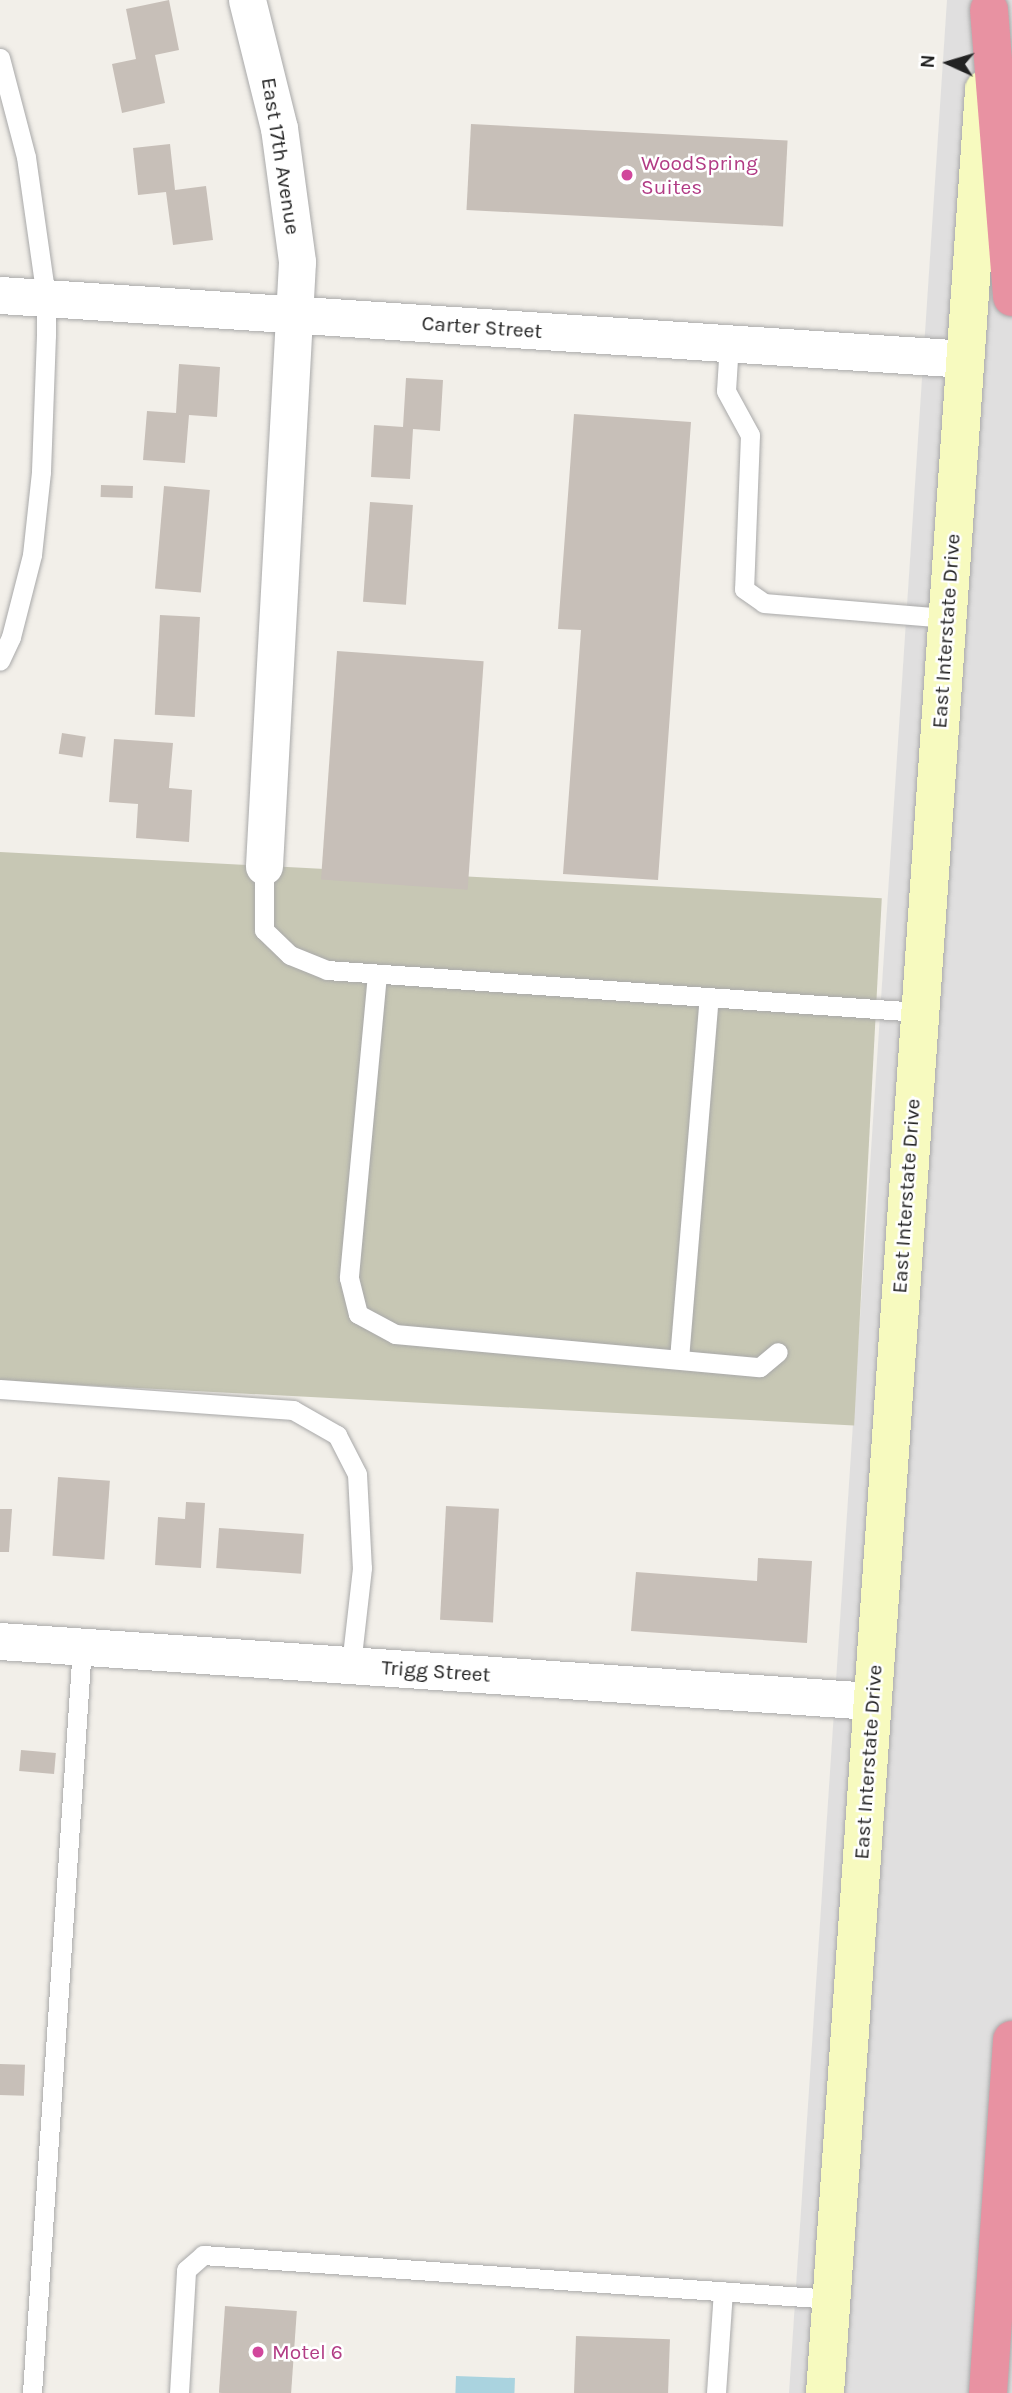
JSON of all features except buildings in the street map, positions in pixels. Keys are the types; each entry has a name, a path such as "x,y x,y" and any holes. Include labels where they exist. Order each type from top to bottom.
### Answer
{"highway":[{"path":"990,5 1012,297"},
{"path":"988,2393 1012,2040"}],"main road":[{"name":"East Interstate Drive","path":"825,2393 990,5"}],"street":[{"name":"East 17th Avenue","path":"247,0 264,55 289,186 297,262 297,315 264,866"},
{"name":"Carter Street","path":"0,295 965,359"},
{"name":"Trigg Street","path":"0,1641 872,1701"}],"lane":[{"path":"0,58 26,157 46,297 41,472 32,555 11,637 0,661"},
{"path":"729,343 726,391 750,435 744,589 764,603 947,618"},
{"path":"264,866 264,930 290,955 327,970 919,1012"},
{"path":"377,974 349,1278 358,1314 395,1334 760,1367 778,1352"},
{"path":"679,1359 709,997"},
{"path":"0,1389 293,1410 337,1435 357,1474 362,1568 352,1665"},
{"path":"32,2393 82,1647"},
{"path":"179,2393 186,2270 203,2255 832,2299"},
{"path":"716,2393 723,2291"}],"shaded area":[{"path":"947,0 1012,0 1012,2393 789,2393"},
{"path":"0,852 882,898 854,1425 0,1381"}],"water":[{"path":"456,2376 515,2378 514,2393 455,2393"}],"place":[{"name":"WoodSpring Suites","path":"627,175"},
{"name":"Motel 6","path":"258,2352"}]}
